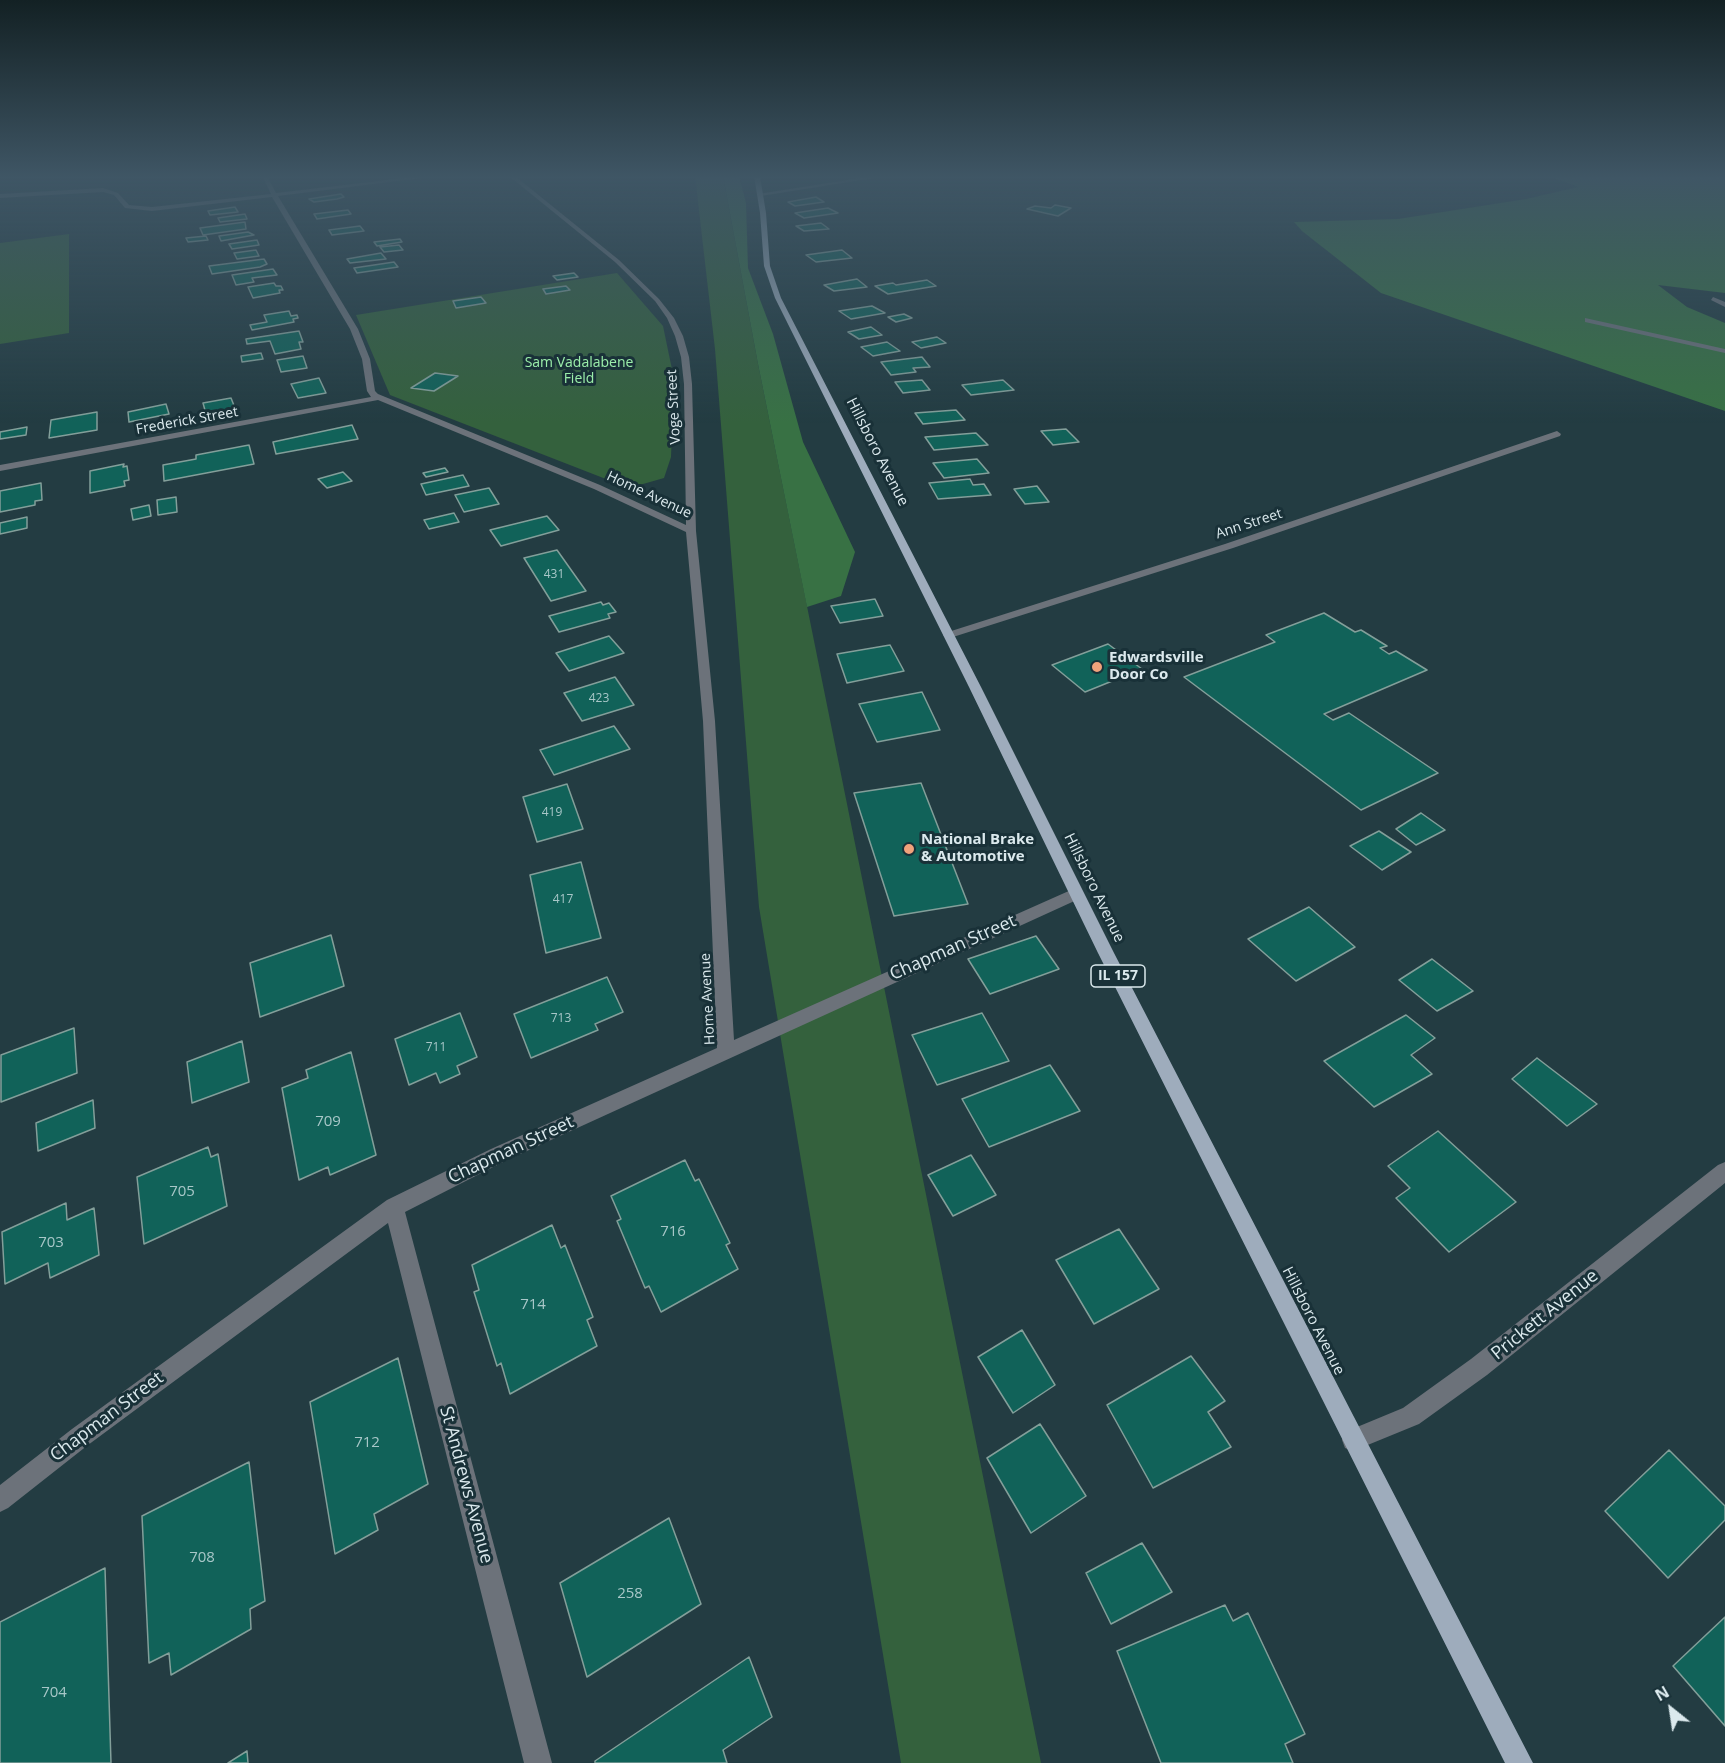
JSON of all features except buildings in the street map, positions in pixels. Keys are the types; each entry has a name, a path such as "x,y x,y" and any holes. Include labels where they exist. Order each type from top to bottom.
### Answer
{"main road":[{"name":"Hillsboro Avenue","path":"768,258 771,283 949,634 1076,894 1519,1763"}],"street":[{"path":"311,258 354,329 366,359 371,391 378,398"},
{"name":"Voge Street","path":"614,258 657,300 679,336 685,357 688,384 691,531"},
{"path":"1713,299 1725,305"},
{"path":"1588,320 1725,351"},
{"name":"Home Avenue","path":"378,398 597,487 691,531 709,721 726,1052"},
{"name":"Frederick Street","path":"0,468 378,398"},
{"name":"Ann Street","path":"949,634 1230,546 1557,435"},
{"name":"Chapman Street","path":"0,1500 137,1394 394,1207 498,1155 1076,894"},
{"name":"Prickett Avenue","path":"1353,1440 1411,1416 1479,1367 1725,1171"},
{"name":"St Andrews Avenue","path":"394,1207 538,1763"}],"green space":[{"path":"0,258 69,258 69,333 0,344"},
{"path":"705,258 738,258 1041,1763 901,1763 759,907 715,349"},
{"path":"738,258 748,258 748,268 773,334 803,442 855,552 841,596 807,607"},
{"path":"1337,258 1725,258 1725,293 1658,285 1687,307 1725,323 1725,411 1381,293"},
{"name":"Sam Vadalabene Field","path":"617,273 663,326 674,379 671,457 664,478 629,488 390,395 356,315"}],"place":[{"name":"Edwardsville Door Co","path":"1097,667"},
{"name":"National Brake & Automotive","path":"909,849"}]}
